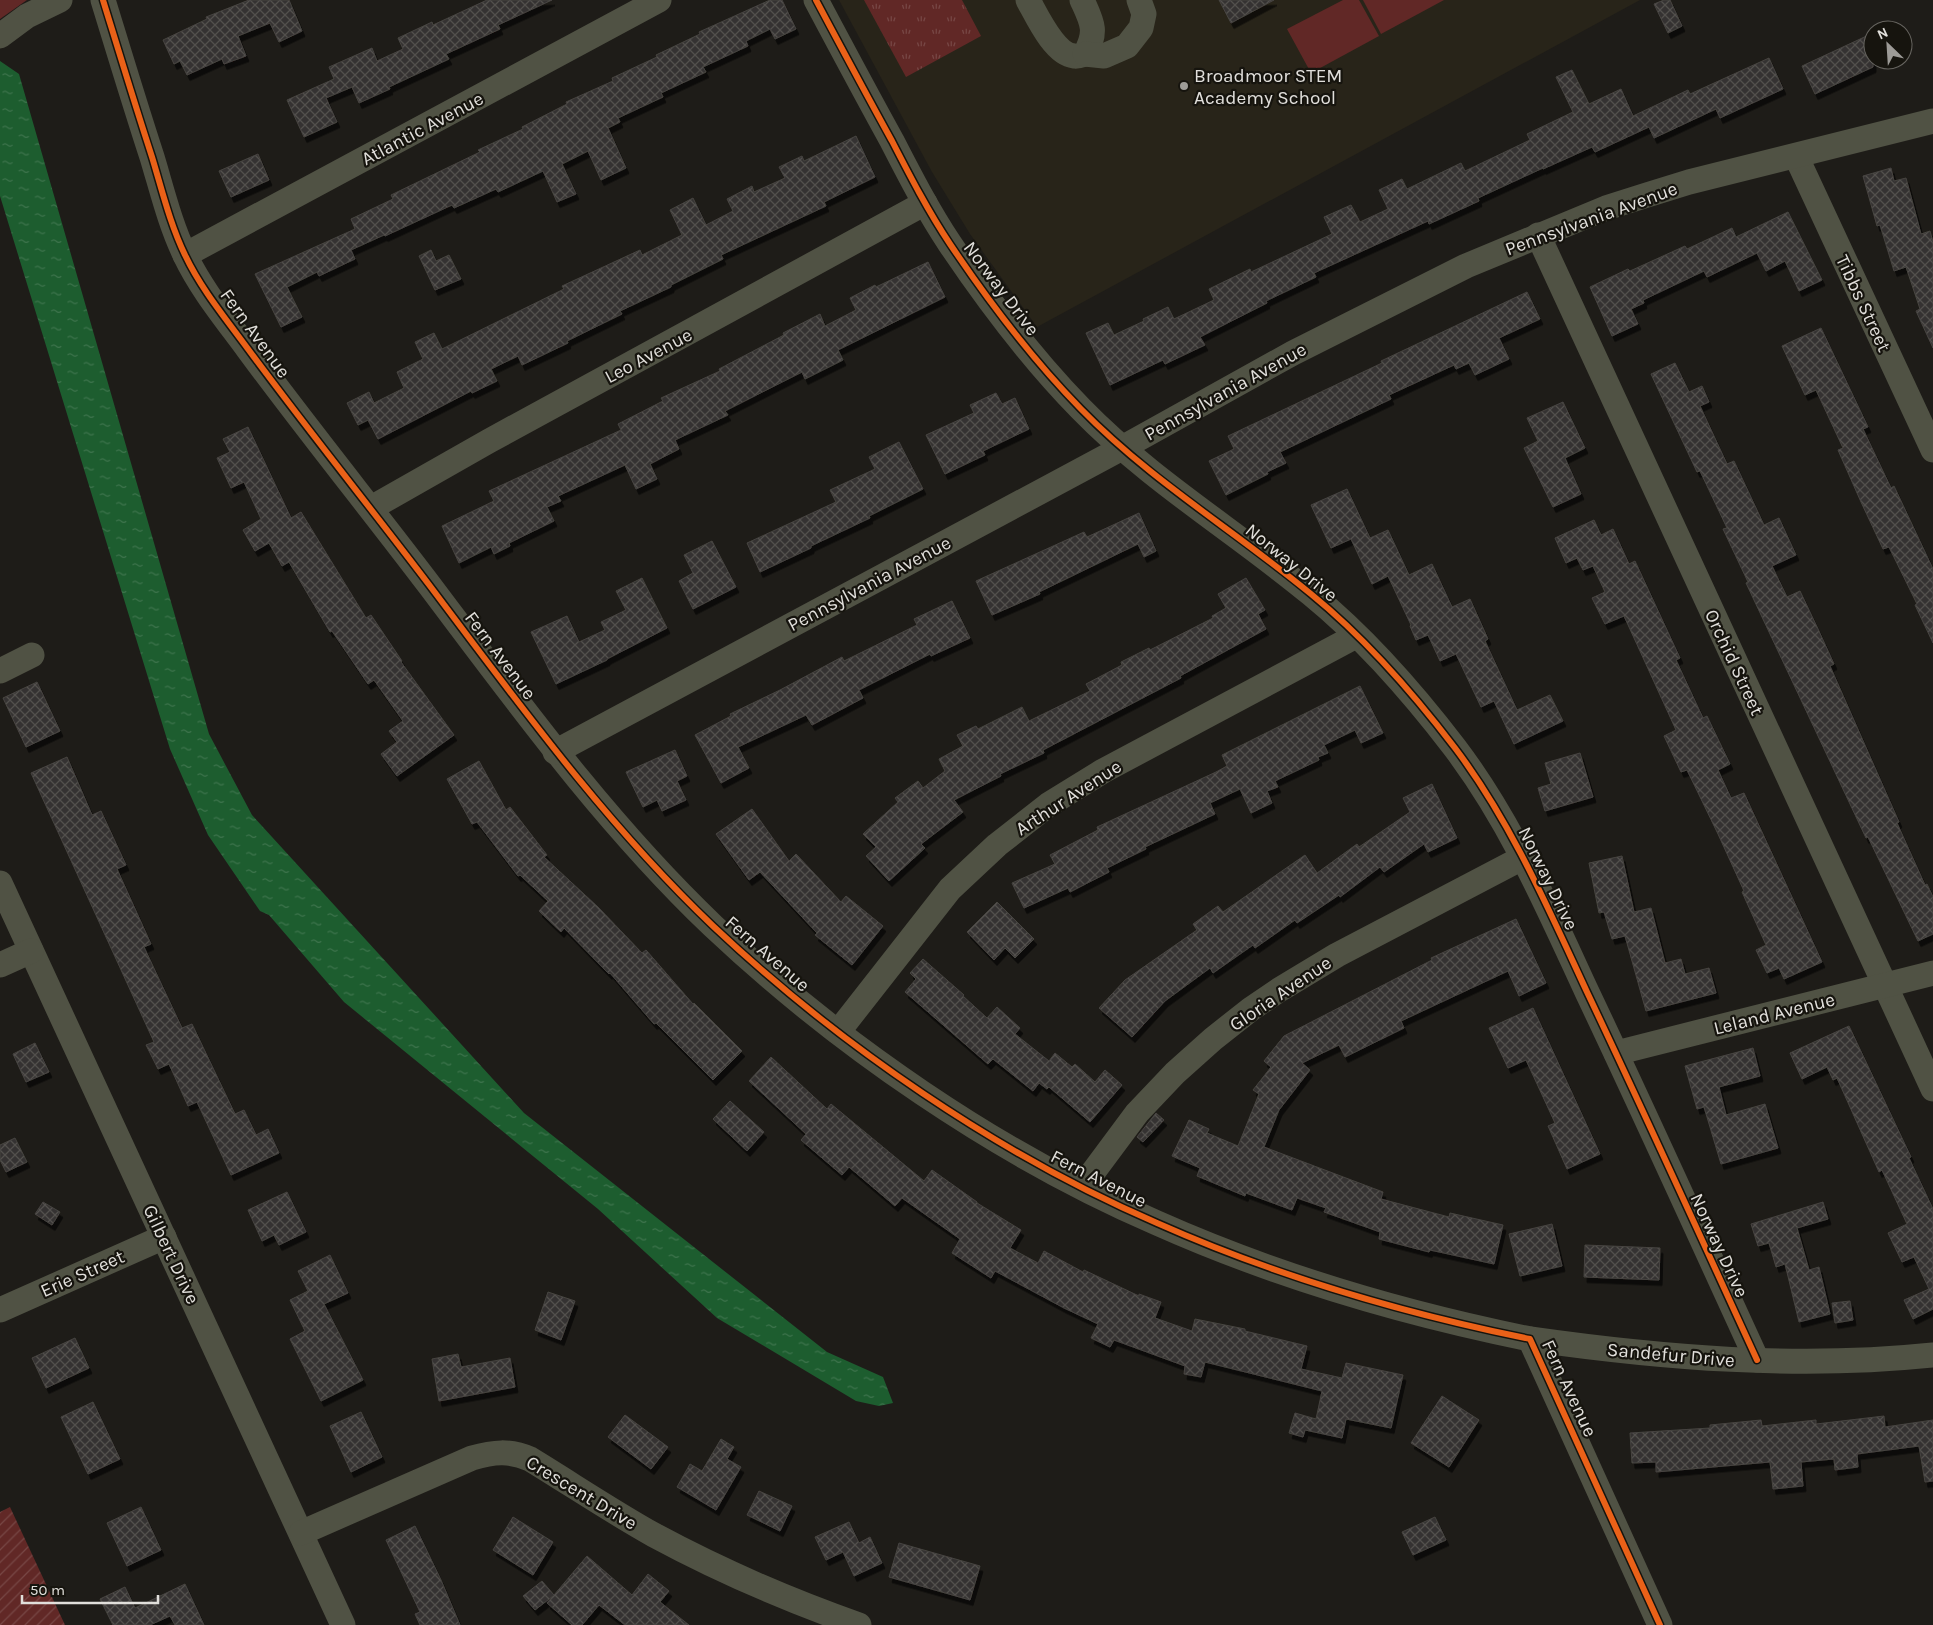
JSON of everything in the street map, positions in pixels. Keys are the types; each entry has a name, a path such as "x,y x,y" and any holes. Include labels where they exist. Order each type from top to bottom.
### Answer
{"street":[{"path":"0,36 27,16 60,0"},
{"name":"Fern Avenue","path":"103,0 174,230 197,278 264,371 371,508 555,752 657,869 713,926 838,1032 912,1086 992,1136 1082,1187 1154,1222 1243,1258 1363,1298 1457,1324 1530,1338 1660,1625"},
{"name":"Atlantic Avenue","path":"185,255 659,0"},
{"name":"Norway Drive","path":"816,0 925,203 949,242 998,312 1052,378 1082,411 1122,448 1189,502 1259,552 1316,597 1407,689 1456,749 1498,812 1524,857 1757,1360"},
{"path":"1028,0 1045,30 1061,52 1074,57 1085,54 1104,56 1127,46 1141,28 1144,14 1139,0"},
{"path":"1082,0 1093,23 1091,44 1085,54"},
{"name":"Pennsylvania Avenue","path":"555,752 1122,448 1293,353 1385,305 1466,266 1606,208 1647,195 1933,121"},
{"name":"Tibbs Street","path":"1796,156 1933,450"},
{"name":"Leo Avenue","path":"371,508 489,441 925,203"},
{"name":"Orchid Street","path":"1538,235 1933,1089"},
{"name":"Arthur Avenue","path":"838,1032 950,889 997,845 1048,805 1103,771 1356,636"},
{"path":"0,671 32,655"},
{"name":"Gloria Avenue","path":"1082,1187 1137,1113 1213,1039 1251,1009 1337,955 1524,857"},
{"name":"Gilbert Drive","path":"0,883 343,1625"},
{"path":"0,964 31,951"},
{"name":"Leland Avenue","path":"1616,1053 1933,973"},
{"name":"Erie Street","path":"0,1310 164,1237"},
{"name":"Sandefur Drive","path":"1530,1338 1614,1350 1703,1358 1840,1362 1933,1355"},
{"name":"Crescent Drive","path":"301,1533 472,1458 501,1452 521,1455 652,1534 688,1553 813,1609 859,1625"}],"shaded area":[{"name":"Broadmoor STEM Academy School","path":"839,0 1640,0 1037,327 970,234 932,172"}],"green space":[{"path":"0,0 27,0 0,19"},
{"path":"864,0 962,0 981,36 906,77"},
{"path":"1343,0 1359,0 1379,36 1311,73 1287,29"},
{"path":"1363,0 1444,0 1381,34"},
{"path":"10,1507 65,1625 0,1625 0,1512"}],"water":[{"path":"0,61 19,74 209,734 252,815 524,1113 827,1352 883,1377 893,1403 879,1406 856,1401 717,1318 598,1209 344,1002 269,915 260,911 208,835 170,749 0,196"}],"building":[{"path":"249,0 289,0 302,31 279,42 270,23 238,36 246,56 224,64 222,59 187,75 180,61 174,64 163,40 207,19 206,17"},
{"path":"487,0 552,0 498,25 500,29 446,54 449,59 359,103 352,87 326,98 337,122 304,137 287,100 334,79 329,67 372,48 377,61 403,49 398,38 432,22 433,25"},
{"path":"770,0 782,0 796,29 775,39 770,29 746,41 748,46 703,67 706,72 661,93 663,97 618,118 620,122 608,128 626,168 601,180 588,151 562,164 576,194 557,202 543,171 498,192 496,189 454,208 452,205 351,250 355,259 319,276 317,272 287,287 302,317 281,327 255,274 355,229 351,219 393,199 391,195 480,152 478,150 523,129 522,127 567,104 566,102 613,81 612,78 657,57 656,55 700,34 699,32"},
{"path":"1219,0 1274,0 1231,23"},
{"path":"1670,0 1682,26 1668,33 1654,4"},
{"path":"1863,38 1863,70 1867,70 1815,94 1802,66"},
{"path":"1769,58 1783,89 1720,118 1716,109 1654,138 1649,127 1595,152 1592,147 1543,168 1478,198 1479,201 1429,224 1428,221 1314,273 1316,277 1266,301 1267,303 1200,337 1205,345 1165,364 1163,360 1110,385 1086,333 1108,323 1114,335 1168,307 1174,319 1214,300 1209,289 1250,269 1251,272 1332,234 1324,217 1351,205 1360,222 1388,209 1379,190 1402,179 1407,189 1461,163 1465,171 1530,140 1527,134 1573,112 1556,77 1572,70 1589,104 1621,89 1633,116 1688,90 1690,94"},
{"path":"856,136 875,177 824,202 826,206 721,255 723,259 671,285 671,287 620,311 622,314 567,341 568,343 522,365 518,356 491,369 497,381 472,393 471,391 378,439 368,420 358,425 347,403 369,392 374,403 404,388 397,372 423,359 415,342 434,333 442,349 564,289 562,286 640,250 642,255 682,235 670,210 693,198 706,225 733,211 727,199 752,186 754,192 785,178 779,167 802,156 804,161"},
{"path":"258,154 269,180 231,197 219,171"},
{"path":"1891,168 1894,181 1906,178 1921,234 1930,231 1933,242 1933,348 1916,311 1920,309 1906,267 1894,271 1880,225 1877,226 1863,176"},
{"path":"1788,212 1822,280 1799,291 1785,261 1766,271 1757,253 1707,277 1704,271 1643,300 1644,303 1631,309 1638,324 1612,336 1590,287 1685,246 1687,249 1732,228 1736,237"},
{"path":"431,250 436,261 449,255 461,279 435,290 419,256"},
{"path":"928,262 945,297 838,350 843,360 805,379 802,372 725,411 728,415 675,440 679,449 650,464 657,479 636,489 625,465 558,496 561,501 547,507 554,521 509,543 510,546 494,554 491,547 459,563 442,526 494,501 489,491 621,430 618,424 663,401 661,398 720,371 719,369 820,314 825,326 856,310 850,298"},
{"path":"1527,292 1540,319 1499,338 1509,359 1475,375 1469,363 1456,369 1454,365 1389,395 1391,399 1280,452 1286,463 1226,495 1209,461 1234,449 1228,436"},
{"path":"1821,328 1868,427 1863,429 1891,488 1894,486 1933,569 1933,643 1915,605 1917,604 1889,547 1883,549 1861,502 1838,450 1843,448 1816,390 1805,395 1782,346"},
{"path":"1675,363 1689,392 1702,386 1709,402 1700,406 1727,464 1734,461 1764,525 1779,518 1796,555 1772,566 1787,597 1800,591 1834,664 1830,666 1899,822 1897,823 1925,885 1927,884 1933,897 1933,934 1918,941 1868,837 1866,838 1746,583 1748,582 1723,529 1727,528 1700,471 1697,472 1651,374"},
{"path":"996,393 1002,404 1015,398 1029,429 983,451 985,455 945,474 926,435 974,413 970,405"},
{"path":"1563,402 1585,448 1565,458 1581,494 1553,507 1524,448 1538,441 1527,418"},
{"path":"248,427 291,518 301,512 366,618 371,615 401,662 454,735 397,776 381,754 397,742 389,731 403,721 374,680 368,684 332,631 330,632 289,562 282,566 269,543 255,551 243,530 261,519 244,482 231,488 217,458 230,452 223,439"},
{"path":"899,442 923,489 869,516 870,518 760,572 747,543 836,502 830,490 875,469 869,457"},
{"path":"1347,489 1370,538 1388,530 1409,575 1432,564 1452,607 1470,599 1488,639 1485,641 1517,710 1550,695 1563,721 1514,744 1494,701 1481,707 1456,654 1440,661 1428,635 1416,640 1388,576 1372,584 1351,539 1331,548 1311,505"},
{"path":"1139,513 1156,551 1144,557 1138,544 1039,592 1040,594 992,615 976,581 1084,532 1087,537"},
{"path":"1594,520 1601,535 1613,529 1629,564 1635,561 1680,658 1676,660 1703,718 1707,716 1730,764 1718,770 1731,798 1744,793 1822,962 1784,979 1779,968 1767,973 1756,950 1766,945 1742,892 1744,891 1687,770 1681,772 1664,736 1676,730 1624,616 1605,624 1592,598 1605,592 1593,566 1583,570 1577,558 1566,563 1555,538"},
{"path":"712,541 736,587 693,609 679,581 693,573 684,555"},
{"path":"642,578 667,628 607,660 556,684 531,632 567,616 579,642 605,630 601,622 626,610 616,591"},
{"path":"1246,578 1265,610 1258,614 1266,629 1180,676 1181,678 1043,750 1044,753 1000,774 1001,776 954,800 963,812 921,844 925,848 889,881 866,856 876,847 863,834 898,802 895,798 918,781 923,788 945,771 939,759 963,746 957,735 976,726 978,729 1022,707 1029,721 1090,691 1086,684 1122,665 1121,662 1149,648 1150,650 1213,618 1212,616 1226,608 1218,594"},
{"path":"952,601 970,638 931,656 930,654 859,690 863,698 812,725 806,715 738,747 749,768 721,783 695,735 731,716 730,714 842,657 844,661 917,625 914,619"},
{"path":"37,682 60,731 26,747 3,698"},
{"path":"1360,686 1383,733 1361,743 1355,730 1324,745 1328,753 1318,757 1319,760 1275,781 1278,787 1267,791 1272,803 1251,813 1240,789 1210,803 1215,814 1145,847 1146,849 1107,868 1109,872 1070,892 1068,888 1024,908 1012,883 1055,864 1050,855 1098,830 1097,827 1216,772 1227,766 1222,755"},
{"path":"675,750 687,776 677,781 686,800 662,811 657,800 643,807 626,772"},
{"path":"1580,753 1593,797 1545,811 1538,788 1551,784 1545,763"},
{"path":"67,757 92,815 101,811 126,865 117,869 151,944 144,947 182,1028 192,1024 235,1114 244,1110 256,1135 268,1129 279,1153 231,1175 197,1102 188,1106 169,1064 158,1069 146,1045 154,1042 31,773"},
{"path":"479,761 506,810 510,807 547,855 544,857 598,907 642,953 646,950 693,1004 742,1051 713,1080 656,1023 654,1024 610,973 564,928 561,932 539,911 548,901 520,875 518,876 477,822 472,824 447,779"},
{"path":"1432,784 1457,838 1428,852 1424,844 1384,872 1380,867 1340,897 1339,895 1297,923 1295,920 1255,948 1253,945 1213,973 1210,968 1165,1001 1132,1037 1099,1008 1125,980 1197,930 1193,924 1218,906 1223,912 1305,855 1317,873 1357,844 1359,847 1410,812 1403,798"},
{"path":"752,809 789,861 796,854 841,902 846,896 883,926 852,965 815,935 817,933 760,872 749,880 716,834"},
{"path":"1622,856 1634,912 1651,908 1665,963 1681,959 1685,974 1709,968 1716,993 1646,1011 1625,936 1612,939 1604,912 1599,913 1589,863"},
{"path":"997,902 1034,939 1015,958 1005,948 994,960 967,932"},
{"path":"1516,919 1546,983 1519,996 1508,971 1401,1021 1404,1028 1345,1057 1339,1045 1302,1063 1310,1070 1279,1110 1264,1147 1383,1192 1381,1199 1449,1217 1450,1213 1503,1225 1494,1264 1430,1250 1429,1252 1379,1239 1380,1232 1324,1212 1326,1208 1297,1198 1292,1210 1246,1193 1245,1196 1197,1176 1200,1168 1172,1156 1189,1120 1209,1129 1207,1133 1238,1146 1259,1094 1253,1090 1271,1067 1264,1061 1284,1036 1432,960 1431,958"},
{"path":"923,959 987,1018 997,1007 1020,1028 1015,1034 1049,1061 1055,1053 1072,1067 1075,1064 1095,1082 1105,1070 1122,1085 1090,1122 1049,1087 1047,1089 1039,1083 1033,1091 993,1059 988,1064 905,992 916,979 910,973"},
{"path":"1533,1008 1600,1154 1567,1169 1548,1126 1555,1123 1526,1060 1508,1068 1489,1028"},
{"path":"1849,1026 1911,1157 1909,1158 1933,1209 1933,1309 1913,1319 1904,1300 1929,1289 1914,1257 1902,1262 1888,1233 1907,1224 1882,1170 1879,1172 1837,1078 1833,1080 1827,1067 1802,1079 1790,1053"},
{"path":"35,1043 49,1072 26,1082 13,1054"},
{"path":"1753,1048 1760,1076 1719,1087 1726,1115 1765,1104 1778,1148 1721,1164 1704,1107 1697,1109 1685,1066"},
{"path":"771,1057 827,1109 831,1104 924,1181 932,1170 977,1203 1021,1230 1010,1248 1038,1263 1044,1251 1083,1272 1084,1270 1139,1296 1139,1294 1161,1302 1155,1318 1192,1331 1195,1319 1245,1329 1245,1331 1307,1346 1301,1369 1342,1378 1346,1363 1403,1375 1391,1428 1346,1419 1342,1438 1305,1430 1303,1437 1289,1433 1295,1413 1316,1419 1322,1391 1205,1362 1201,1377 1184,1374 1185,1366 1114,1340 1110,1347 1091,1338 1098,1324 995,1271 991,1278 952,1253 960,1239 902,1198 895,1206 849,1167 842,1175 801,1140 806,1134 749,1081"},
{"path":"730,1101 764,1132 747,1151 713,1119"},
{"path":"1156,1113 1164,1120 1143,1142 1137,1137"},
{"path":"15,1138 27,1162 6,1172 0,1160 0,1145"},
{"path":"287,1192 306,1232 279,1245 274,1235 262,1241 248,1210"},
{"path":"43,1202 60,1212 52,1225 35,1214"},
{"path":"1823,1202 1828,1219 1797,1228 1809,1270 1819,1267 1830,1314 1799,1322 1785,1264 1776,1267 1769,1243 1758,1246 1751,1224"},
{"path":"1552,1224 1562,1266 1520,1276 1509,1234"},
{"path":"1585,1245 1660,1248 1659,1280 1584,1277"},
{"path":"330,1255 348,1293 324,1304 363,1380 321,1401 290,1339 305,1331 290,1300 308,1291 298,1271"},
{"path":"548,1292 575,1301 561,1340 535,1330"},
{"path":"1850,1301 1853,1320 1835,1323 1832,1303"},
{"path":"75,1338 89,1368 46,1388 32,1358"},
{"path":"458,1354 461,1367 510,1358 515,1387 439,1401 432,1359"},
{"path":"1442,1396 1479,1420 1449,1467 1411,1443"},
{"path":"93,1402 120,1459 88,1474 61,1417"},
{"path":"361,1412 382,1457 351,1472 330,1426"},
{"path":"625,1415 668,1447 651,1469 608,1437"},
{"path":"1884,1416 1885,1427 1933,1420 1933,1481 1925,1482 1919,1446 1857,1454 1858,1467 1835,1470 1834,1459 1801,1462 1803,1486 1773,1489 1770,1462 1656,1472 1656,1462 1632,1463 1630,1433 1710,1428 1710,1425 1761,1420 1762,1426 1816,1420 1816,1424"},
{"path":"721,1439 734,1447 727,1459 741,1467 716,1510 677,1487 690,1464 702,1471"},
{"path":"759,1491 792,1506 780,1531 747,1515"},
{"path":"141,1507 161,1550 127,1566 107,1523"},
{"path":"513,1517 553,1542 533,1575 493,1550"},
{"path":"1435,1517 1446,1540 1413,1555 1402,1532"},
{"path":"849,1522 859,1543 870,1537 882,1563 854,1576 843,1552 826,1560 815,1537"},
{"path":"415,1526 460,1625 420,1625 415,1614 420,1612 386,1540"},
{"path":"899,1543 980,1566 970,1600 889,1577"},
{"path":"587,1556 632,1595 648,1574 669,1591 660,1602 689,1625 625,1625 599,1605 582,1625 572,1625 547,1603 553,1596 535,1610 523,1596 542,1581 554,1595"},
{"path":"185,1584 204,1625 175,1625 170,1616 150,1625 113,1625 100,1599 125,1587 135,1608"}],"cycle path":[{"path":"103,0 171,219 191,268 206,292 530,719 600,805 674,887 761,970 867,1054 980,1130 1098,1196 1202,1242 1294,1276 1387,1305 1530,1339 1660,1625"},
{"path":"816,0 919,193 942,232 996,309 1028,350 1081,409 1135,459 1282,571 1350,629 1388,667 1455,748 1475,776 1511,836 1543,897 1757,1360"}],"place":[{"name":"Broadmoor STEM Academy School","path":"1184,86"}]}
